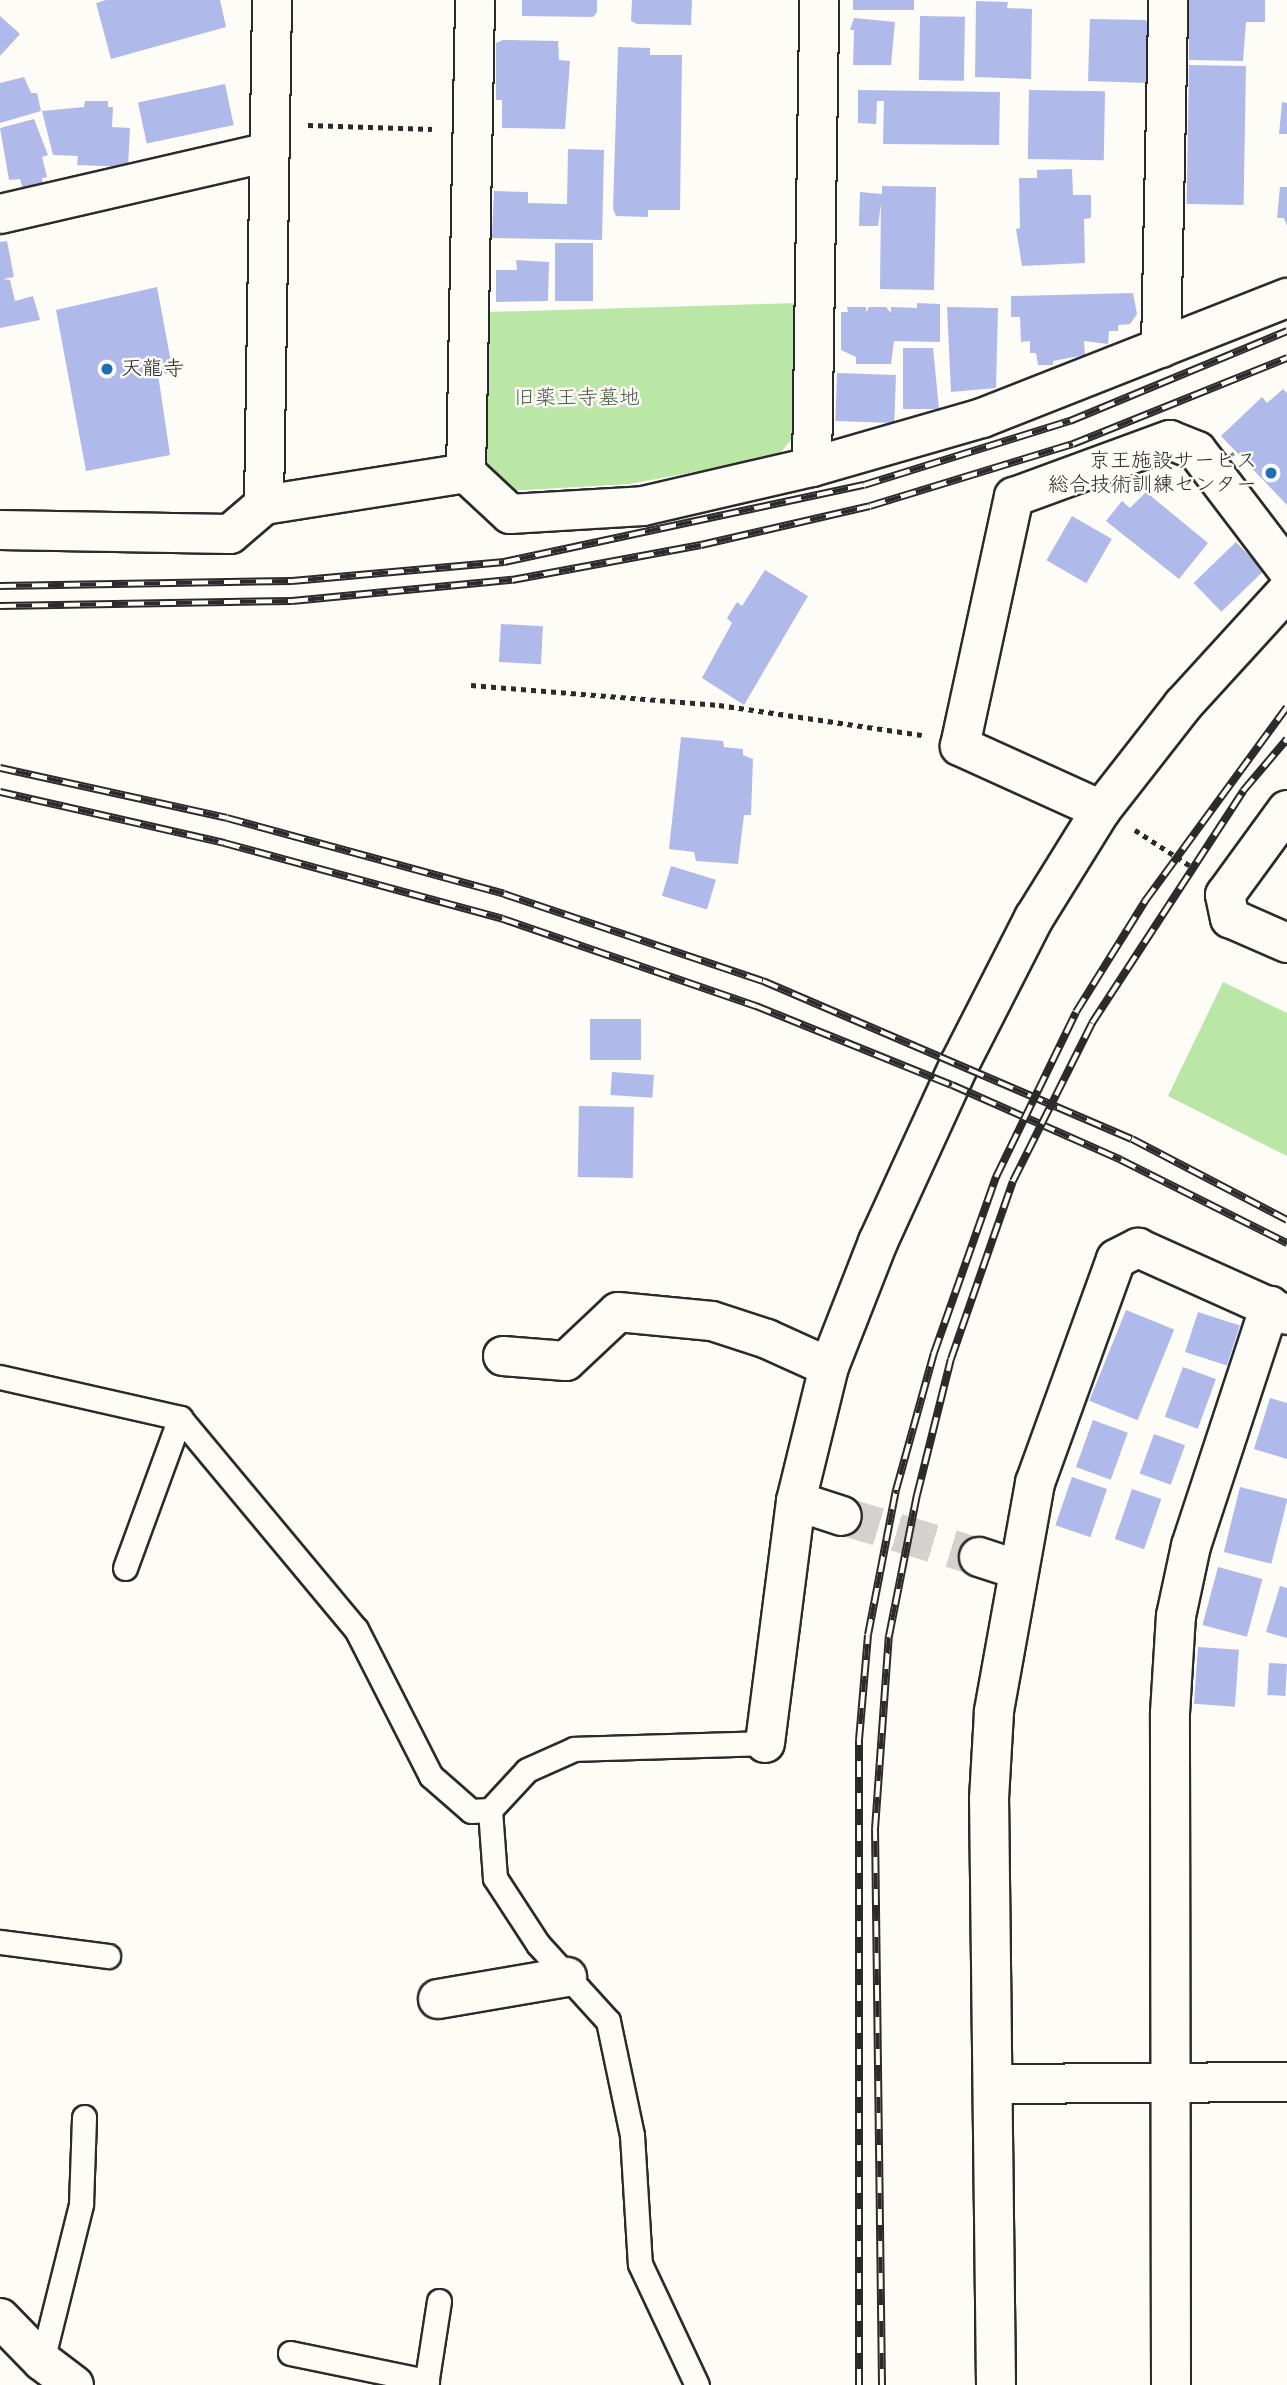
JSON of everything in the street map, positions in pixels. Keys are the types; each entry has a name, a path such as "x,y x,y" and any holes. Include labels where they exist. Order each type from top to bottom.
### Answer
{"street":[{"path":"264,505 272,0"},
{"path":"475,0 466,473 510,514 643,506 812,467 982,418 1287,298"},
{"path":"812,467 819,0"},
{"path":"1161,348 1168,0"},
{"path":"0,214 270,138"},
{"path":"1101,810 960,746 1014,498 1170,440 1197,451 1287,569"},
{"path":"0,530 230,534 264,505 466,473"},
{"path":"765,1743 796,1501 829,1367 878,1242 959,1065 1034,918 1101,810 1183,705 1287,591"},
{"path":"1287,810 1225,895 1230,918 1287,943"},
{"path":"996,2385 995,2084 989,1799 995,1711 1017,1569 1035,1483 1116,1259 1138,1248 1279,1310 1191,1546 1176,1616 1170,1713 1171,2385"},
{"path":"503,1356 566,1361 618,1312 712,1321 768,1339 829,1367"},
{"path":"796,1501 842,1516"},
{"path":"979,1557 1017,1569"},
{"path":"438,1999 566,1977"},
{"path":"995,2084 1287,2082"},
{"path":"4,2325 42,2361 74,2385"}],"lane":[{"path":"0,1377 180,1418 356,1629 431,1776 471,1811 490,1810 527,1770 574,1749 765,1743"},
{"path":"125,1569 180,1418"},
{"path":"490,1810 495,1878 566,1977 608,2021 632,2136 640,2264 697,2385"},
{"path":"0,1942 108,1956"},
{"path":"42,2361 80,2204 84,2117"},
{"path":"290,2353 426,2383 439,2301"}],"path":[{"path":"270,138 472,130"},
{"path":"471,685 719,705 912,733 960,746"},
{"path":"1101,810 1169,850 1225,895"}],"green space":[{"name":"旧薬王寺墓地","path":"799,303 799,430 777,457 629,484 507,491 485,468 488,312"},
{"path":"1223,982 1287,1013 1287,1156 1168,1096"}],"building":[{"path":"106,0 220,0 226,27 111,59 96,3"},
{"path":"522,0 597,0 597,12 593,17 522,16"},
{"path":"632,0 692,0 691,25 637,24 631,21"},
{"path":"853,0 914,0 914,10 853,10"},
{"path":"1189,0 1265,0 1265,22 1246,22 1243,61 1189,60"},
{"path":"976,1 1008,2 1007,8 1032,9 1031,79 975,77"},
{"path":"0,16 20,34 0,56"},
{"path":"920,16 965,17 964,81 919,80"},
{"path":"854,18 895,22 891,65 853,65 854,30 850,30"},
{"path":"1090,19 1145,20 1150,24 1148,83 1088,81"},
{"path":"503,40 558,41 559,60 570,61 565,129 502,128 502,100 496,100 496,43"},
{"path":"618,47 650,48 650,55 682,55 680,210 648,210 648,217 616,216 613,209"},
{"path":"1189,65 1246,66 1244,205 1187,204"},
{"path":"24,77 31,93 37,93 41,111 0,123 0,83"},
{"path":"225,84 234,125 147,144 138,103"},
{"path":"858,90 1000,92 999,145 883,144 884,101 877,101 876,124 858,123"},
{"path":"1029,90 1105,91 1104,160 1028,159"},
{"path":"85,101 108,101 108,107 113,107 112,127 130,128 128,167 77,165 78,156 53,155 42,111 84,107"},
{"path":"1282,102 1287,103 1287,134 1279,134"},
{"path":"34,119 48,155 42,157 47,177 42,178 43,185 23,190 20,179 9,180 0,128"},
{"path":"568,149 604,150 602,240 492,238 494,191 528,192 528,203 567,204"},
{"path":"1072,169 1073,195 1091,195 1091,218 1084,219 1085,263 1022,266 1016,229 1020,228 1019,178 1037,178 1037,170"},
{"path":"882,186 936,187 934,290 880,289 881,204 878,226 859,226 860,192 882,194"},
{"path":"1280,187 1287,187 1287,226 1284,218 1277,218"},
{"path":"7,241 14,277 3,279 10,280 15,301 33,296 40,320 0,328 0,242"},
{"path":"555,243 593,243 593,301 555,301"},
{"path":"516,260 549,262 548,301 496,302 496,270 517,270"},
{"path":"157,287 173,373 158,374 170,455 86,471 56,310"},
{"path":"1133,293 1137,314 1130,324 1118,325 1118,331 1109,331 1108,344 1084,341 1085,355 1053,361 1053,365 1038,365 1036,353 1030,353 1030,341 1021,342 1020,317 1011,317 1011,296"},
{"path":"917,303 940,304 940,342 894,341 891,364 856,364 856,357 841,350 841,312 848,312 847,307 866,307 866,312 869,307 886,307 891,313 891,307 917,308"},
{"path":"947,307 998,308 996,388 951,392"},
{"path":"903,348 933,348 939,409 903,409"},
{"path":"837,373 896,375 894,423 835,421"},
{"name":"京王施設サービス 総合技術訓練センター","path":"1283,389 1287,393 1287,505 1221,436 1262,397 1267,403"},
{"path":"1146,492 1208,543 1179,579 1106,521 1122,501 1130,508"},
{"path":"1072,516 1112,539 1086,583 1046,560"},
{"path":"1236,542 1264,571 1221,612 1194,583"},
{"path":"765,570 808,596 744,705 702,678 732,623 727,618 737,602 742,606"},
{"path":"501,624 543,626 541,664 499,662"},
{"path":"681,737 723,741 724,747 743,749 743,755 753,759 751,815 744,815 738,864 696,861 694,852 669,849"},
{"path":"671,866 716,880 707,909 662,896"},
{"path":"590,1019 641,1019 641,1060 590,1060"},
{"path":"612,1072 654,1075 652,1098 610,1095"},
{"path":"579,1106 634,1107 633,1178 578,1177"},
{"path":"1126,1310 1174,1329 1138,1420 1089,1401"},
{"path":"1198,1312 1240,1326 1227,1366 1185,1352"},
{"path":"1183,1367 1216,1379 1198,1429 1165,1417"},
{"path":"1270,1398 1287,1403 1287,1459 1254,1449"},
{"path":"1093,1420 1128,1433 1111,1480 1076,1467"},
{"path":"1154,1434 1185,1445 1171,1485 1140,1473"},
{"path":"1072,1477 1107,1489 1090,1537 1055,1525"},
{"path":"1240,1487 1287,1499 1271,1564 1224,1552"},
{"path":"1132,1489 1161,1499 1144,1549 1115,1539"},
{"path":"1218,1567 1262,1579 1247,1637 1202,1625"},
{"path":"1280,1586 1287,1588 1287,1638 1266,1632"},
{"path":"1198,1647 1239,1650 1235,1707 1194,1704"},
{"path":"1269,1663 1287,1664 1285,1696 1267,1695"}],"tunnel":[{"path":"842,1516 979,1557"}],"railway":[{"path":"0,586 292,581 504,562 864,485 1070,421 1287,331"},
{"path":"0,606 292,601 512,580 701,545 870,506 1073,444 1287,358"},
{"path":"859,2385 859,1740 868,1635 896,1490 934,1353 996,1177 1076,1012 1145,901 1287,707"},
{"path":"882,2385 875,1829 889,1636 917,1495 951,1359 1013,1181 1092,1023 1243,791 1287,739"},
{"path":"0,768 227,818 504,894 763,981 1132,1139 1287,1220"},
{"path":"0,792 224,843 503,919 756,1006 952,1085 1121,1160 1287,1243"}],"place":[{"name":"天龍寺","path":"107,369"},
{"name":"京王施設サービス 総合技術訓練センター","path":"1271,473"}]}
